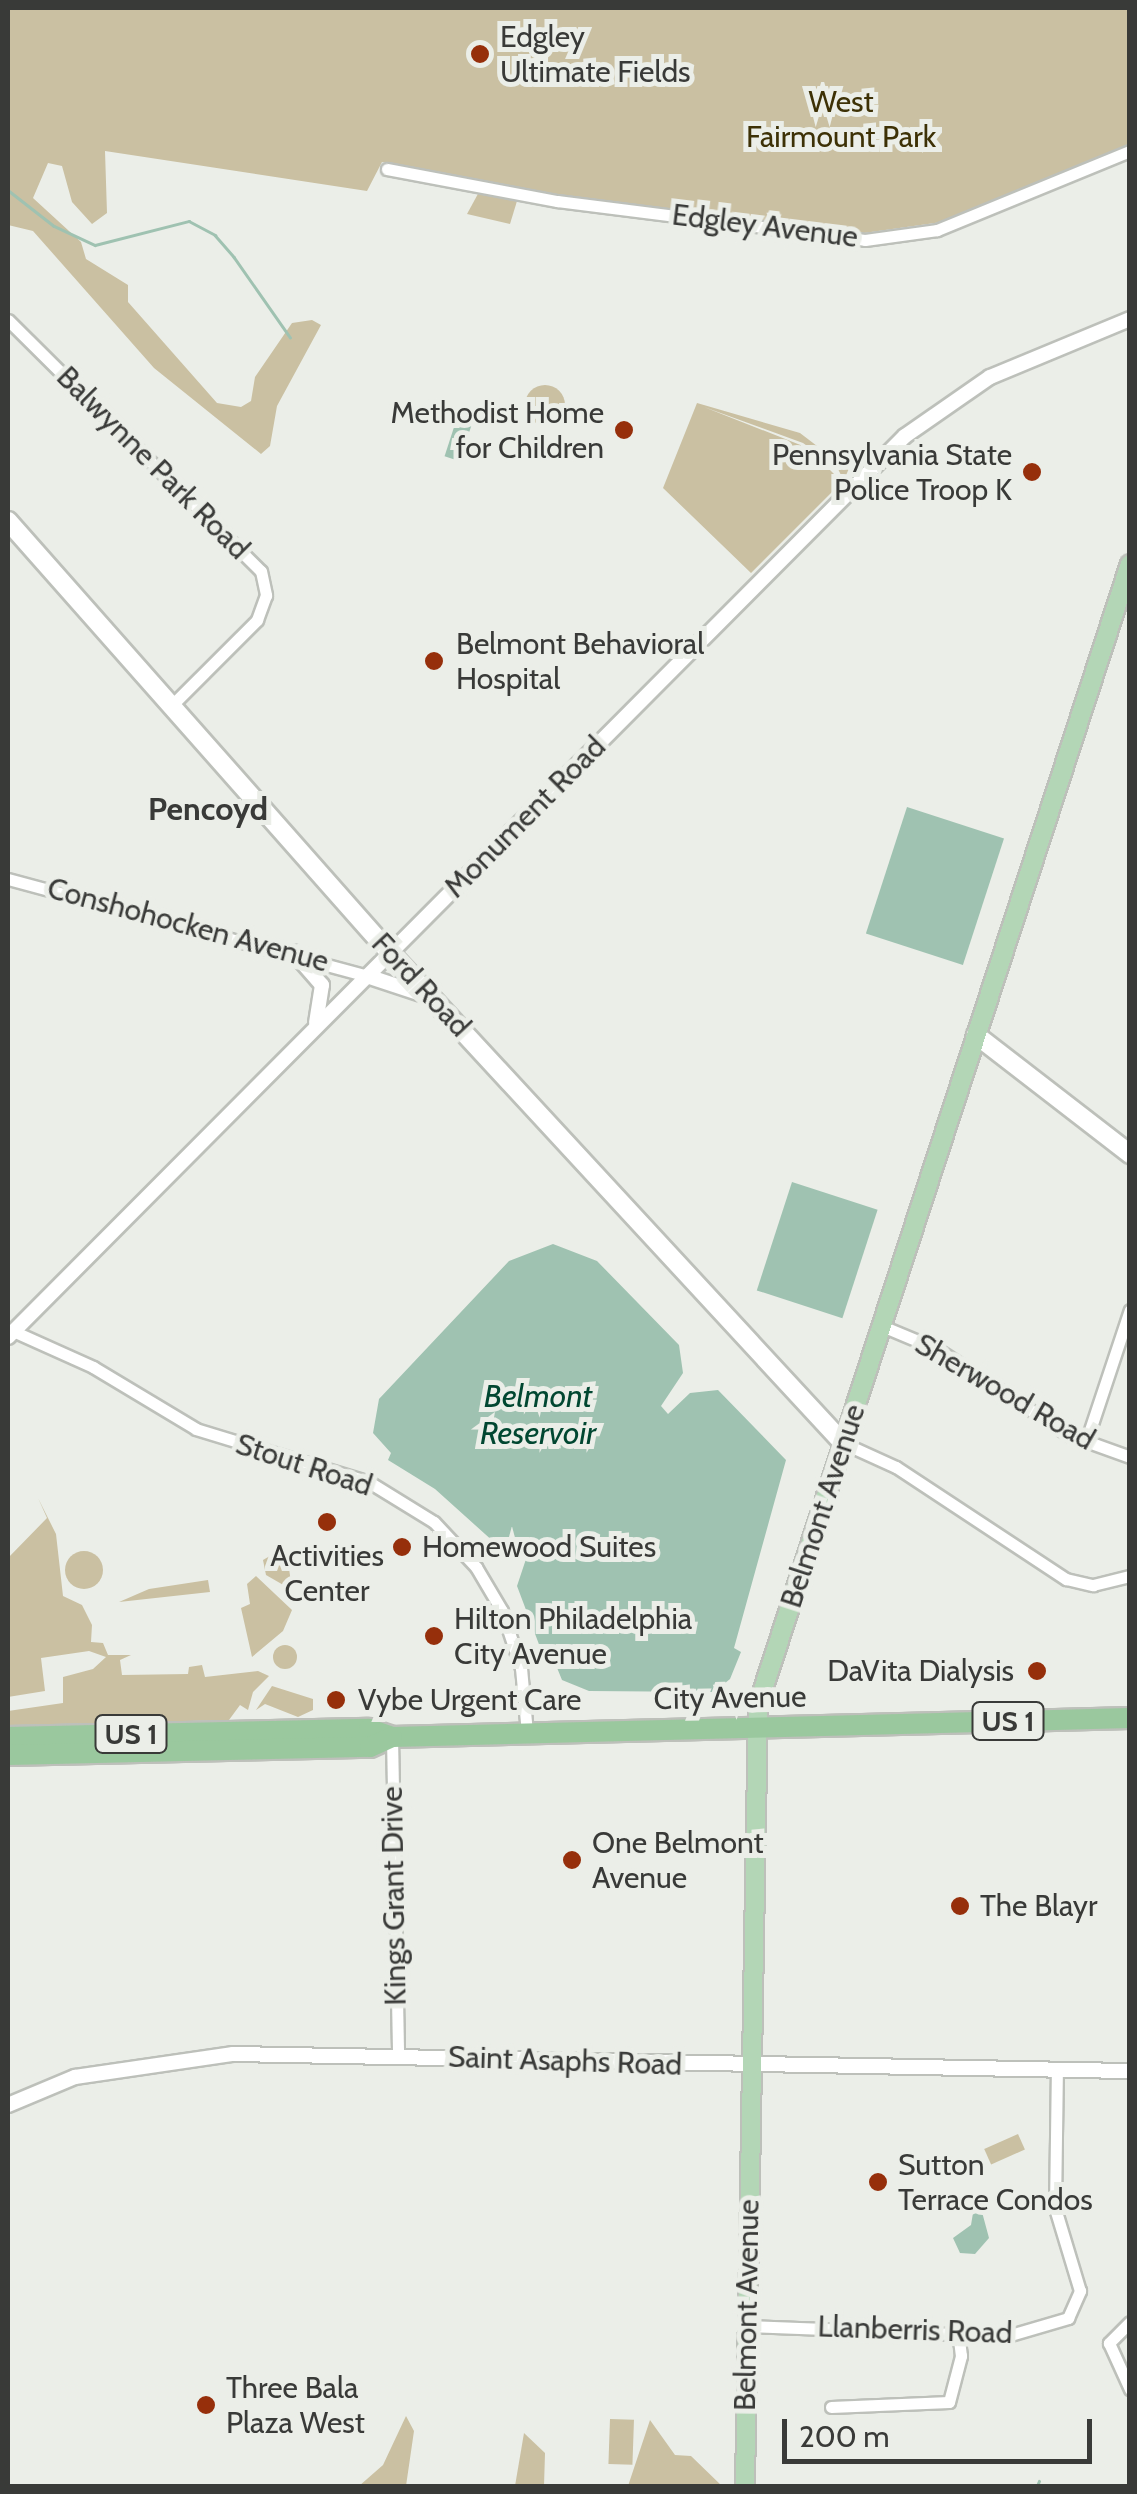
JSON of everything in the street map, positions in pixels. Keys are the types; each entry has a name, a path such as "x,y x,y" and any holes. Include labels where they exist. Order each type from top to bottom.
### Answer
{"highway":[{"name":"City Avenue","path":"8,1755 369,1729 392,1737 1130,1718"},
{"name":"City Avenue","path":"8,1737 248,1740"}],"main road":[{"name":"Ford Road","path":"8,521 390,952 843,1442"},
{"name":"Belmont Avenue","path":"745,2486 756,1727 843,1442 1130,564"},
{"path":"976,1035 1130,1154"}],"street":[{"name":"Edgley Avenue","path":"387,169 582,205 866,240 937,230 1130,152"},
{"name":"Monument Road","path":"10,1334 915,428 990,377 1130,319"},
{"name":"Balwynne Park Road","path":"8,320 261,571 266,596 256,620 172,705"},
{"name":"Conshohocken Avenue","path":"8,878 292,952 366,976"},
{"path":"292,952 322,985 312,1030"},
{"path":"366,976 436,1001"},
{"path":"1086,1442 1130,1310"},
{"name":"Sherwood Road","path":"882,1326 937,1349 1086,1442 1130,1457"},
{"name":"Stout Road","path":"10,1334 94,1367 196,1429 370,1482 434,1522 476,1567 502,1611 521,1668 528,1733"},
{"path":"843,1442 896,1468 1066,1579 1116,1582 1130,1576"},
{"name":"Kings Grant Drive","path":"392,1737 398,2056"},
{"name":"Saint Asaphs Road","path":"8,2105 56,2082 176,2060 398,2056 1130,2071"},
{"name":"Llanberris Road","path":"747,2326 1026,2334 1057,2326 1075,2310 1078,2282 1054,2202 1057,2070"},
{"path":"1130,2322 1112,2334 1110,2353 1130,2389"},
{"path":"830,2406 943,2405 955,2393 958,2332"}],"green space":[{"name":"West Fairmount Park","path":"8,8 1129,8 1129,144 949,221 864,233 582,199 382,162 367,191 105,151 107,213 92,224 72,202 62,166 48,163 33,198 81,242 86,259 128,285 128,302 217,403 241,407 251,401 255,377 292,323 312,320 321,325 277,406 270,446 261,454 154,368 33,231 8,225"},
{"path":"479,192 517,201 510,224 467,214"},
{"path":"545,385 559,391 565,405 559,419 545,425 531,419 525,405 531,391"},
{"path":"697,403 800,433 851,472 843,479 837,467 803,443 704,407 808,448 842,482 751,573 663,488"},
{"path":"38,1498 56,1534 63,1596 82,1605 92,1625 91,1642 103,1643 108,1655 131,1655 120,1660 122,1675 188,1674 189,1667 202,1665 205,1677 258,1671 269,1676 253,1692 248,1710 240,1705 229,1720 8,1726 8,1711 63,1703 63,1677 93,1669 106,1657 89,1651 41,1658 45,1691 8,1697 8,1558 47,1518"},
{"path":"282,1549 292,1590 266,1575 263,1560"},
{"path":"84,1551 97,1557 103,1570 97,1583 84,1589 71,1583 65,1570 71,1557"},
{"path":"256,1576 292,1610 283,1631 252,1657 241,1608 250,1604 247,1584"},
{"path":"208,1580 210,1592 119,1602 149,1589"},
{"path":"285,1645 294,1648 294,1666 285,1669 276,1666 273,1657 276,1648"},
{"path":"272,1686 313,1699 313,1710 298,1717 265,1704 256,1710"},
{"path":"1018,2134 1025,2150 991,2165 984,2149"},
{"path":"406,2416 414,2431 406,2486 359,2486 383,2465"},
{"path":"610,2419 634,2420 632,2465 608,2464"},
{"path":"650,2420 675,2455 691,2456 722,2486 628,2486"},
{"path":"524,2433 545,2453 544,2486 515,2486"}],"water":[{"path":"456,421 471,426 460,461 445,456"},
{"path":"907,807 1004,839 963,965 866,933"},
{"path":"792,1182 878,1210 842,1318 757,1290"},
{"name":"Belmont Reservoir","path":"553,1244 597,1261 679,1345 683,1373 661,1406 668,1414 690,1393 718,1390 786,1460 734,1648 741,1652 730,1679 714,1692 589,1691 562,1680 551,1653 543,1655 517,1586 532,1541 511,1549 495,1543 435,1489 388,1460 391,1453 373,1433 379,1399 509,1261"},
{"path":"982,2212 989,2238 975,2254 960,2253 953,2238 971,2225 973,2213"}],"waterway":[{"path":"8,190 54,226 95,245 189,221 215,235 290,337"},
{"path":"1037,2486 1039,2481"}],"place":[{"name":"Edgley Ultimate Fields","path":"480,54"},
{"name":"Methodist Home for Children","path":"624,430"},
{"name":"Pennsylvania State Police Troop K","path":"1032,472"},
{"name":"Belmont Behavioral Hospital","path":"434,661"},
{"name":"Activities Center","path":"327,1522"},
{"name":"Homewood Suites","path":"402,1547"},
{"name":"Hilton Philadelphia City Avenue","path":"434,1636"},
{"name":"DaVita Dialysis","path":"1037,1671"},
{"name":"Vybe Urgent Care","path":"336,1700"},
{"name":"One Belmont Avenue","path":"572,1860"},
{"name":"The Blayr","path":"960,1906"},
{"name":"Sutton Terrace Condos","path":"878,2182"},
{"name":"Three Bala Plaza West","path":"206,2405"}],"district":[{"name":"Pencoyd","path":"208,809"}]}
